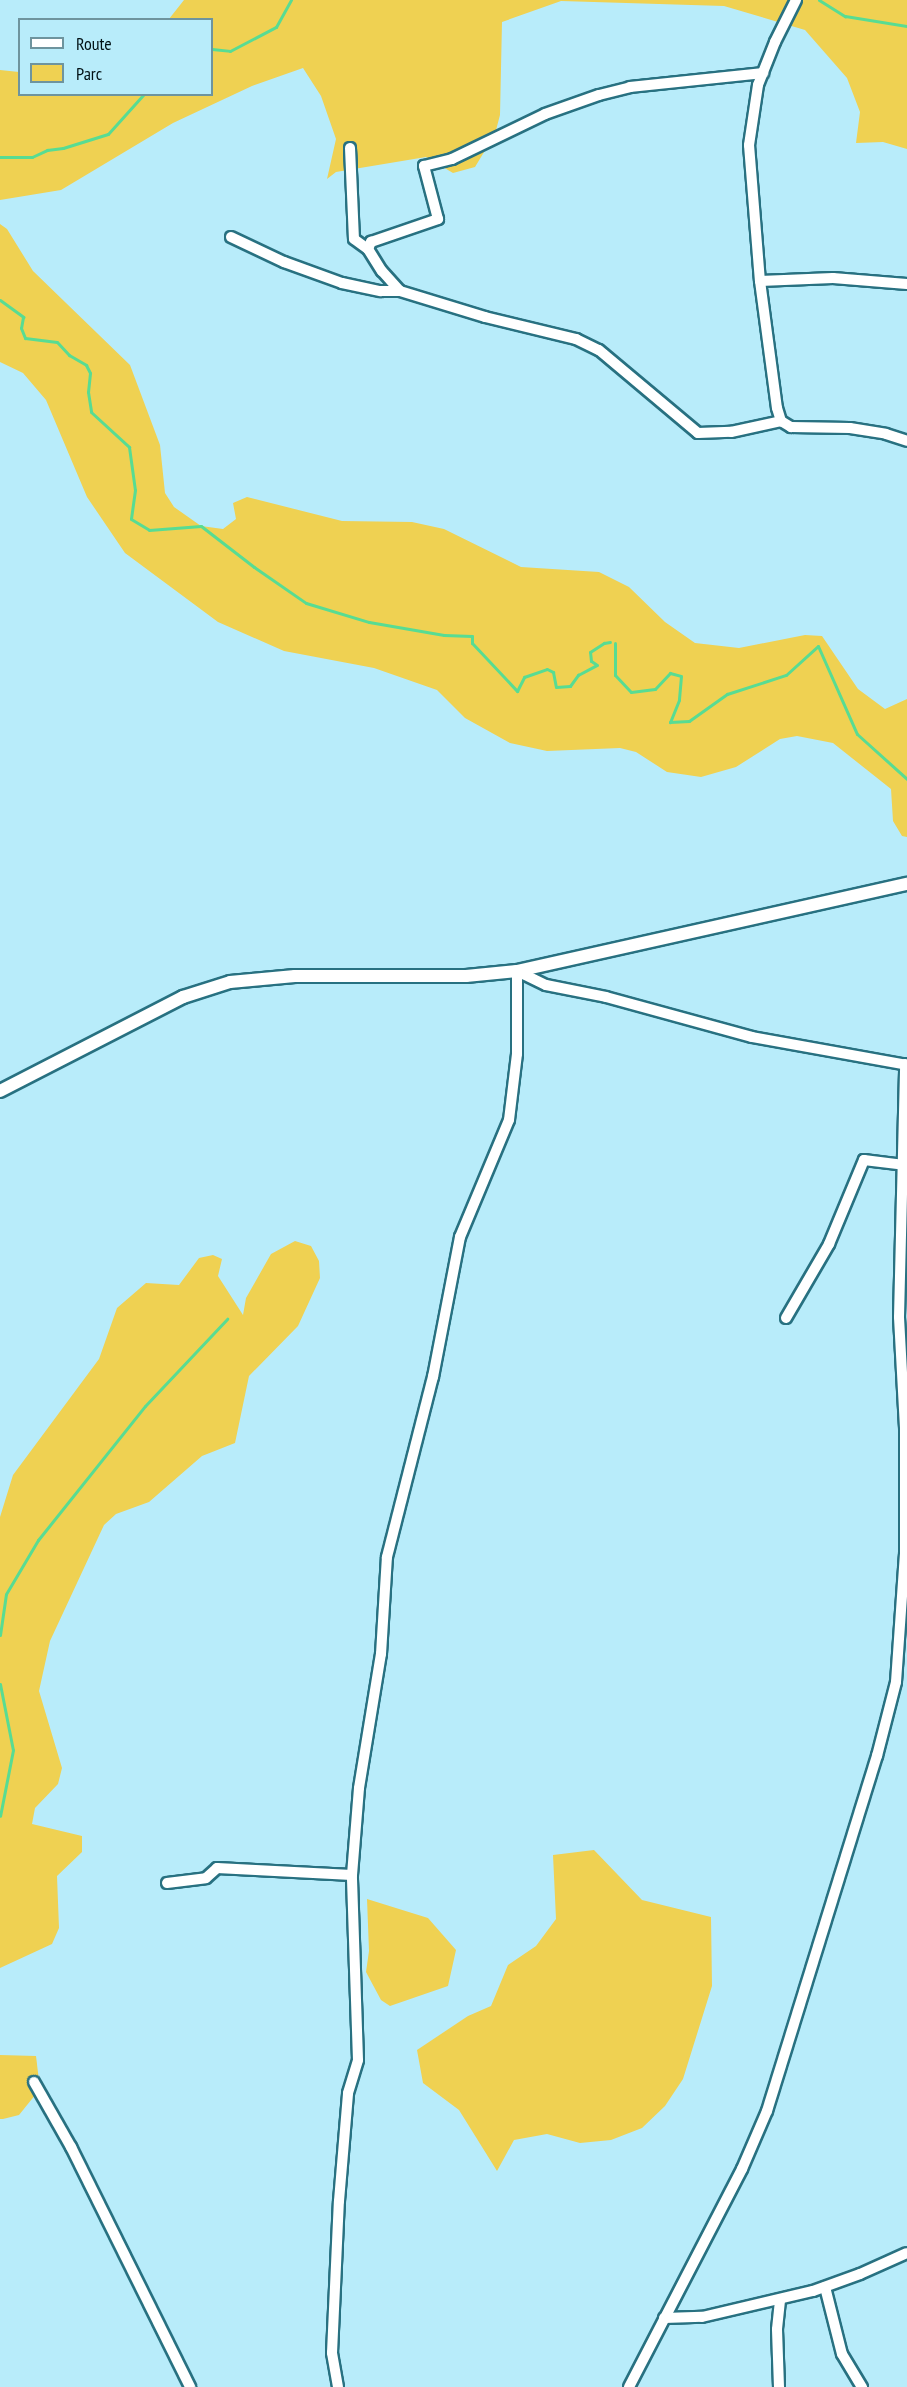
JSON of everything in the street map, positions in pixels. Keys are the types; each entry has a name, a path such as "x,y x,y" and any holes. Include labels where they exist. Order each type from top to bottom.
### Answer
{"street":[{"path":"781,421 760,281 749,145 758,85 795,0"},
{"path":"368,249 370,242 438,219 424,166 452,159 545,114 599,95 630,87 763,73"},
{"path":"351,148 354,238 368,249 400,291"},
{"path":"231,237 284,262 342,283 381,291 400,291 576,339 599,350 698,433 731,432 781,421 791,427 850,428 886,434 907,441"},
{"path":"760,281 833,278 907,284"},
{"path":"0,1091 183,998 230,982 295,976 466,976 517,971 907,884"},
{"path":"517,971 546,984 606,997 752,1037 906,1065 898,1317 906,1429 904,1554 896,1682 877,1756 767,2111 742,2169 628,2387"},
{"path":"338,2387 332,2353 338,2223 348,2093 358,2060 352,1875 359,1788 381,1654 387,1557 433,1377 460,1237 509,1120 517,1054 517,971"},
{"path":"786,1318 829,1244 858,1167 864,1160 902,1165"},
{"path":"898,1644 907,1635"},
{"path":"167,1883 206,1878 217,1868 352,1875"},
{"path":"34,2082 71,2147 190,2387"},
{"path":"664,2318 702,2317 780,2300 825,2287 907,2253"},
{"path":"825,2287 842,2354 862,2387"},
{"path":"779,2387 777,2329 780,2300"}],"green space":[{"path":"184,0 907,0 907,149 883,142 856,143 860,112 847,78 805,30 724,6 561,1 502,22 500,115 495,134 475,167 453,173 426,157 336,172 327,179 336,139 321,96 303,68 252,86 173,123 61,190 0,200 0,70 18,72 18,96 213,96 213,18 170,18"},
{"path":"0,224 7,229 33,271 130,365 160,445 165,493 174,507 201,526 223,529 236,519 233,503 247,497 342,521 412,522 444,529 521,567 599,572 629,587 665,622 695,643 739,648 805,635 822,636 858,689 885,709 907,699 907,837 902,836 893,821 891,789 833,743 797,736 780,739 736,767 701,777 667,772 636,752 620,748 547,751 510,743 465,718 437,690 374,668 284,651 218,622 125,553 87,497 46,400 23,373 0,362"},
{"path":"295,1241 311,1246 319,1261 320,1278 298,1326 249,1376 235,1443 202,1456 149,1502 116,1514 104,1525 50,1641 39,1691 62,1768 58,1784 35,1808 32,1824 82,1836 82,1852 57,1876 59,1928 52,1944 0,1968 0,1517 13,1475 99,1359 117,1308 146,1283 179,1285 199,1258 213,1255 222,1259 218,1276 243,1315 246,1298 271,1254"},
{"path":"594,1850 642,1900 711,1917 712,1986 683,2079 665,2106 642,2128 611,2140 580,2143 547,2134 514,2140 497,2171 459,2110 423,2083 417,2050 468,2016 491,2006 508,1965 536,1946 556,1919 553,1855"},
{"path":"367,1899 428,1918 456,1950 448,1986 390,2006 381,2000 366,1972 369,1951"},
{"path":"0,2055 36,2056 40,2089 19,2115 3,2119 0,2119"}],"waterway":[{"path":"213,49 230,51 276,27 291,0"},
{"path":"819,0 845,16 907,26"},
{"path":"0,157 32,157 47,150 63,148 108,134 142,96"},
{"path":"0,300 23,317 21,328 25,338 57,342 69,355 86,365 90,373 88,392 91,412 129,447 135,490 131,519 149,530 201,526 306,603 369,622 444,635 472,636 472,643 517,691 524,677 547,669 553,672 556,687 570,686 578,675 597,665 591,661 590,652 610,642"},
{"path":"615,643 615,675 631,692 655,689 670,673 681,676 679,700 670,722 689,721 727,694 786,675 818,646 857,734 907,779"},
{"path":"0,1635 6,1594 38,1540 145,1406 227,1319"},
{"path":"0,1684 13,1750 0,1816"}]}
